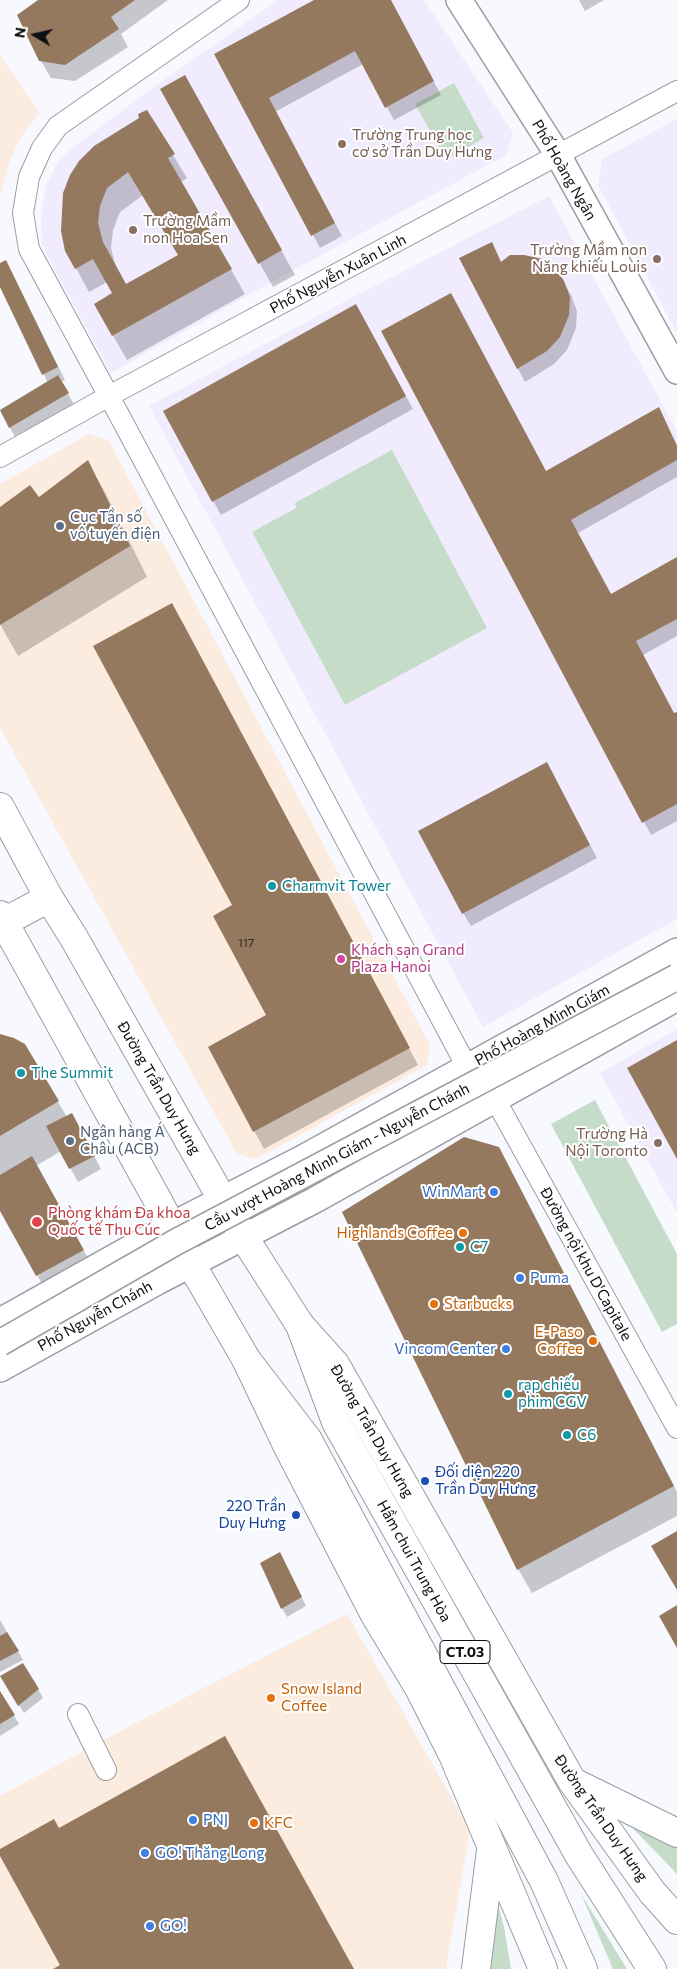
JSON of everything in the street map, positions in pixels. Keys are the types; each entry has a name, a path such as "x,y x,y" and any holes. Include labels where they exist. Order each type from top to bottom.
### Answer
{"main road":[{"name":"Đường Trần Duy Hưng","path":"0,807 49,898 243,1236 300,1324 335,1364 572,1781 652,1892 677,1920"},
{"path":"49,898 2,918 157,1199 190,1264 246,1359 287,1445 375,1615 419,1688 454,1755 542,1969"},
{"name":"Hầm chui Trung Hòa","path":"300,1324 336,1422 579,1855 652,1969"},
{"name":"CT.03","path":"246,1359 308,1440 544,1881 584,1969"},
{"path":"572,1781 677,1832"},
{"path":"476,1969 491,1846"},
{"path":"652,1892 677,1904"},
{"path":"514,1904 525,1969"}],"street":[{"path":"240,0 58,126 42,148 29,177 23,213 29,250 93,370 110,396 467,1067"},
{"name":"Phố Hoàng Ngân","path":"459,0 558,155 677,371"},
{"name":"Phố Nguyễn Xuân Linh","path":"0,457 677,91"},
{"name":"Phố Hoàng Minh Giám","path":"170,1226 301,1159 677,951"},
{"name":"Cầu vượt Hoàng Minh Giám - Nguyễn Chánh","path":"0,1343 176,1242 677,977"},
{"path":"243,1236 315,1200 677,998"},
{"name":"Đường nội khu D'Capitale","path":"495,1099 677,1428"},
{"path":"301,1159 290,1173 286,1186 291,1196 300,1201 315,1200"},
{"path":"0,1321 170,1226"},
{"name":"Phố Nguyễn Chánh","path":"0,1369 243,1236"},
{"path":"87,1273 99,1273 106,1277 110,1283 110,1291 96,1315"},
{"path":"78,1714 106,1770"}],"shaded area":[{"name":"Trường Trung học cơ sở Trần Duy Hưng","path":"278,0 424,0 513,133 506,155 259,289 111,373 42,244 41,217 46,185 61,157 144,94"},
{"path":"0,55 40,113 26,129 16,147 9,163 0,196"},
{"name":"Trường Mầm non Năng khiếu Louis","path":"677,119 677,333 598,185 602,159"},
{"path":"549,196 677,431 677,919 483,1027 149,406 338,305"},
{"path":"89,434 109,441 430,1045 427,1065 256,1159 237,1154 0,728 0,484"},
{"name":"Trường Hà Nội Toronto","path":"677,1029 677,1213 600,1073"},
{"path":"347,1614 470,1830 446,1969 0,1969 0,1796 124,1729"}],"green space":[{"path":"454,83 484,138 446,159 415,104"},
{"path":"392,450 487,628 345,705 252,532 296,508 295,503"},
{"path":"595,1100 677,1254 677,1324 662,1332 551,1124"},
{"path":"623,1818 677,1843 677,1874 676,1873"},
{"path":"581,1894 627,1969 613,1969"},
{"path":"491,1898 499,1908 511,1969 483,1969"}],"building":[{"path":"38,0 135,0 111,17 119,29 65,65 39,61 17,15"},
{"path":"314,0 391,0 434,81 385,108 355,51 269,98 335,223 311,236 214,54"},
{"path":"185,75 282,250 258,264 160,89"},
{"path":"147,110 175,154 168,158 232,269 112,336 94,304 112,293 93,259 75,269 65,251 61,231 63,193 70,175 79,161 94,146 139,118 138,114","holes":["128,172 178,255 126,284 103,242 98,223 100,206 107,188"]},
{"path":"492,242 501,262 510,255 524,255 543,259 555,267 564,281 570,297 569,315 560,337 547,351 517,369 459,258"},
{"path":"6,260 58,367 42,375 0,287 0,263"},
{"path":"451,293 546,471 659,407 677,446 677,460 571,520 611,594 677,557 677,619 636,641 674,713 677,712 677,804 642,823 381,331"},
{"path":"356,304 406,396 212,502 163,411"},
{"path":"58,375 69,393 9,428 0,410"},
{"name":"Cục Tần số vô tuyến điện","path":"88,460 130,546 0,625 0,507 30,485 39,497"},
{"name":"Charmvit Tower","path":"172,603 410,1048 253,1132 208,1047 266,1015 213,916 232,905 93,646"},
{"path":"547,762 590,845 462,914 418,831"},
{"name":"The Summit","path":"0,1034 25,1044 59,1101 0,1136"},
{"path":"677,1040 677,1159 627,1068"},
{"name":"Ngân hàng Á Châu (ACB)","path":"72,1113 95,1156 69,1169 46,1126"},
{"name":"Vincom Center","path":"464,1137 499,1147 674,1486 517,1570 342,1212"},
{"name":"Phòng khám Đa khoa Quốc tế Thu Cúc","path":"32,1156 84,1250 36,1276 0,1211 0,1175"},
{"path":"677,1531 677,1590 651,1546"},
{"path":"280,1552 302,1597 281,1609 260,1563"},
{"path":"677,1605 677,1648 659,1616"},
{"path":"7,1632 19,1651 0,1661 0,1636"},
{"path":"23,1663 39,1689 18,1706 0,1676"},
{"path":"0,1691 15,1715 0,1724"},
{"name":"GO! Thăng Long","path":"225,1736 354,1969 53,1969 60,1965 0,1856 0,1849 54,1819 59,1828"}],"place":[{"name":"Trường Trung học cơ sở Trần Duy Hưng","path":"342,144"},
{"name":"Trường Mầm non Hoa Sen","path":"133,230"},
{"name":"Trường Mầm non Năng khiếu Louis","path":"657,259"},
{"name":"Cục Tần số vô tuyến điện","path":"60,526"},
{"name":"Charmvit Tower","path":"272,886"},
{"name":"Khách sạn Grand Plaza Hanoi","path":"341,959"},
{"name":"The Summit","path":"21,1073"},
{"name":"Ngân hàng Á Châu (ACB)","path":"70,1141"},
{"name":"Trường Hà Nội Toronto","path":"658,1143"},
{"name":"WinMart","path":"494,1192"},
{"name":"Phòng khám Đa khoa Quốc tế Thu Cúc","path":"37,1222"},
{"name":"Highlands Coffee","path":"463,1233"},
{"name":"C7","path":"460,1247"},
{"name":"Puma","path":"520,1278"},
{"name":"Starbucks","path":"434,1304"},
{"name":"E-Paso Coffee","path":"593,1341"},
{"name":"Vincom Center","path":"506,1349"},
{"name":"rạp chiếu phim CGV","path":"508,1394"},
{"name":"C6","path":"567,1435"},
{"name":"Đối diện 220 Trần Duy Hưng","path":"425,1481"},
{"name":"220 Trần Duy Hưng","path":"296,1515"},
{"name":"Snow Island Coffee","path":"271,1698"},
{"name":"PNJ","path":"193,1820"},
{"name":"KFC","path":"254,1823"},
{"name":"GO! Thăng Long","path":"145,1853"},
{"name":"GO!","path":"150,1926"}]}
